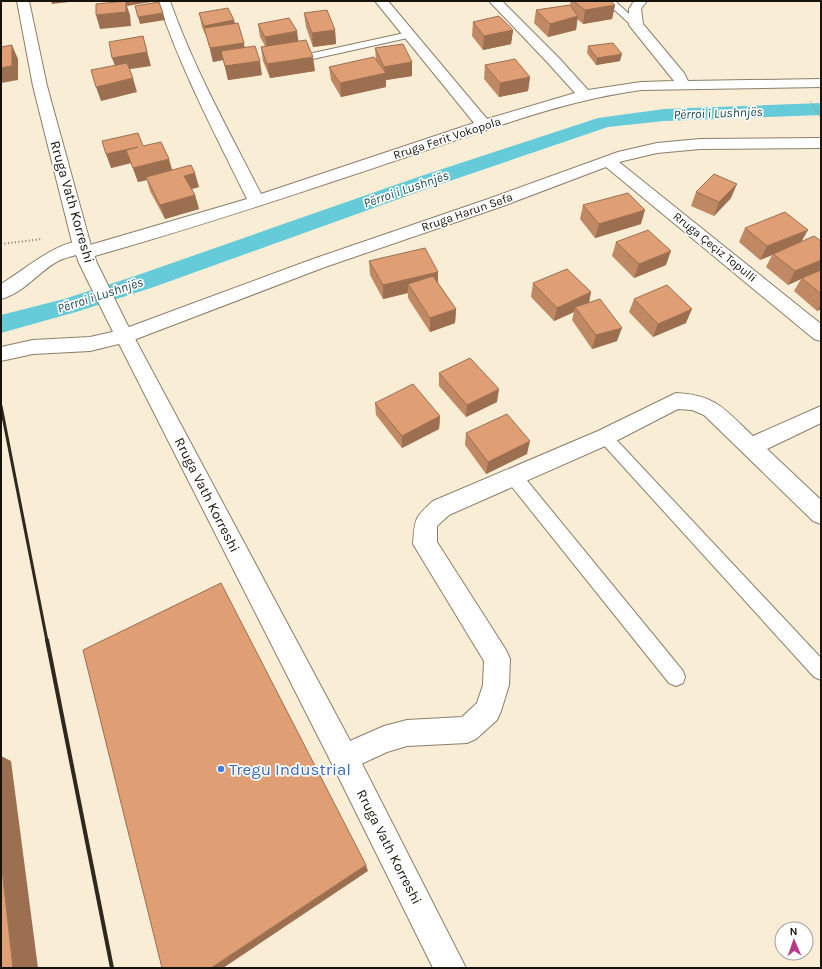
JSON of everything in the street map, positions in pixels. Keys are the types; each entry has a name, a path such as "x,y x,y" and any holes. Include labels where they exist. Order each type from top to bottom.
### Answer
{"street":[{"name":"Rruga Vath Korreshi","path":"23,1 40,86 83,248 121,329 344,758 450,968"},
{"path":"164,1 171,23 202,92 257,202"},
{"path":"381,1 484,125"},
{"path":"495,1 553,60 584,95"},
{"path":"641,1 635,9 636,25 679,76 683,85"},
{"name":"Rruga Ferit Vokopola","path":"1,293 17,284 52,257 83,248 154,234 257,202 484,125 584,95 622,88 683,85 821,83"},
{"name":"Rruga Harun Sefa","path":"1,354 33,347 90,344 121,329 489,205 608,161 646,150 685,145 799,144 818,150"},
{"name":"Rruga Çeçiz Topulli","path":"608,161 821,334"},
{"path":"344,758 384,739 407,733 467,730 488,711 496,685 497,659 425,544 426,522 441,508 605,437 676,401 694,402 711,409 821,514"},
{"path":"751,447 821,414"}],"lane":[{"path":"610,1 636,25"},
{"path":"313,56 409,35"},
{"path":"605,437 821,671"},
{"path":"514,477 676,678"}],"path":[{"path":"808,97 821,118"},
{"path":"1,244 50,238 83,248"}],"building":[{"path":"126,1 126,12 96,15 96,4"},
{"path":"573,1 611,1 615,5 585,10"},
{"path":"159,2 163,13 138,17 135,6"},
{"path":"570,5 578,16 550,24 536,10"},
{"path":"228,8 234,20 204,26 199,13"},
{"path":"327,10 335,30 312,33 304,13"},
{"path":"499,16 513,30 484,36 473,22"},
{"path":"289,18 297,31 265,37 258,24"},
{"path":"238,23 244,43 210,48 204,28"},
{"path":"143,36 147,52 112,58 109,42"},
{"path":"306,40 313,57 267,64 261,47"},
{"path":"613,43 622,54 597,58 588,46"},
{"path":"403,44 412,62 384,67 375,48"},
{"path":"12,45 12,66 1,68 1,47"},
{"path":"255,46 260,61 225,66 221,51"},
{"path":"374,57 386,73 340,83 329,67"},
{"path":"515,59 530,77 500,83 485,65"},
{"path":"127,63 133,78 96,87 91,70"},
{"path":"138,133 143,146 161,142 169,159 133,168 126,150 138,147 106,154 102,141"},
{"path":"191,165 195,173 184,176 195,195 160,205 146,177"},
{"path":"714,174 737,184 719,202 696,192"},
{"path":"628,193 645,210 599,224 583,205"},
{"path":"785,212 808,230 767,246 745,228"},
{"path":"648,230 671,251 639,264 616,242"},
{"path":"814,236 821,241 821,260 795,271 773,254"},
{"path":"425,248 438,272 383,285 369,261"},
{"path":"567,269 591,292 557,308 533,283"},
{"path":"821,270 821,294 802,278"},
{"path":"433,276 456,309 430,318 408,284"},
{"path":"667,285 692,309 658,324 634,299"},
{"path":"600,299 622,328 596,335 575,307"},
{"path":"470,358 499,389 467,405 439,373"},
{"path":"413,384 440,416 402,436 375,403"},
{"path":"507,414 530,441 488,462 466,433"},
{"name":"Tregu Industrial","path":"221,583 366,865 211,968 162,968 83,650"},
{"path":"1,860 13,968 1,968"}],"waterway":[{"name":"Përroi i Lushnjës","path":"1,324 68,306 143,282 425,182 605,122 664,115 821,109"}],"railway":[{"path":"1,406 47,641"},
{"path":"47,640 112,968"}],"place":[{"name":"Tregu Industrial","path":"221,769"}]}
